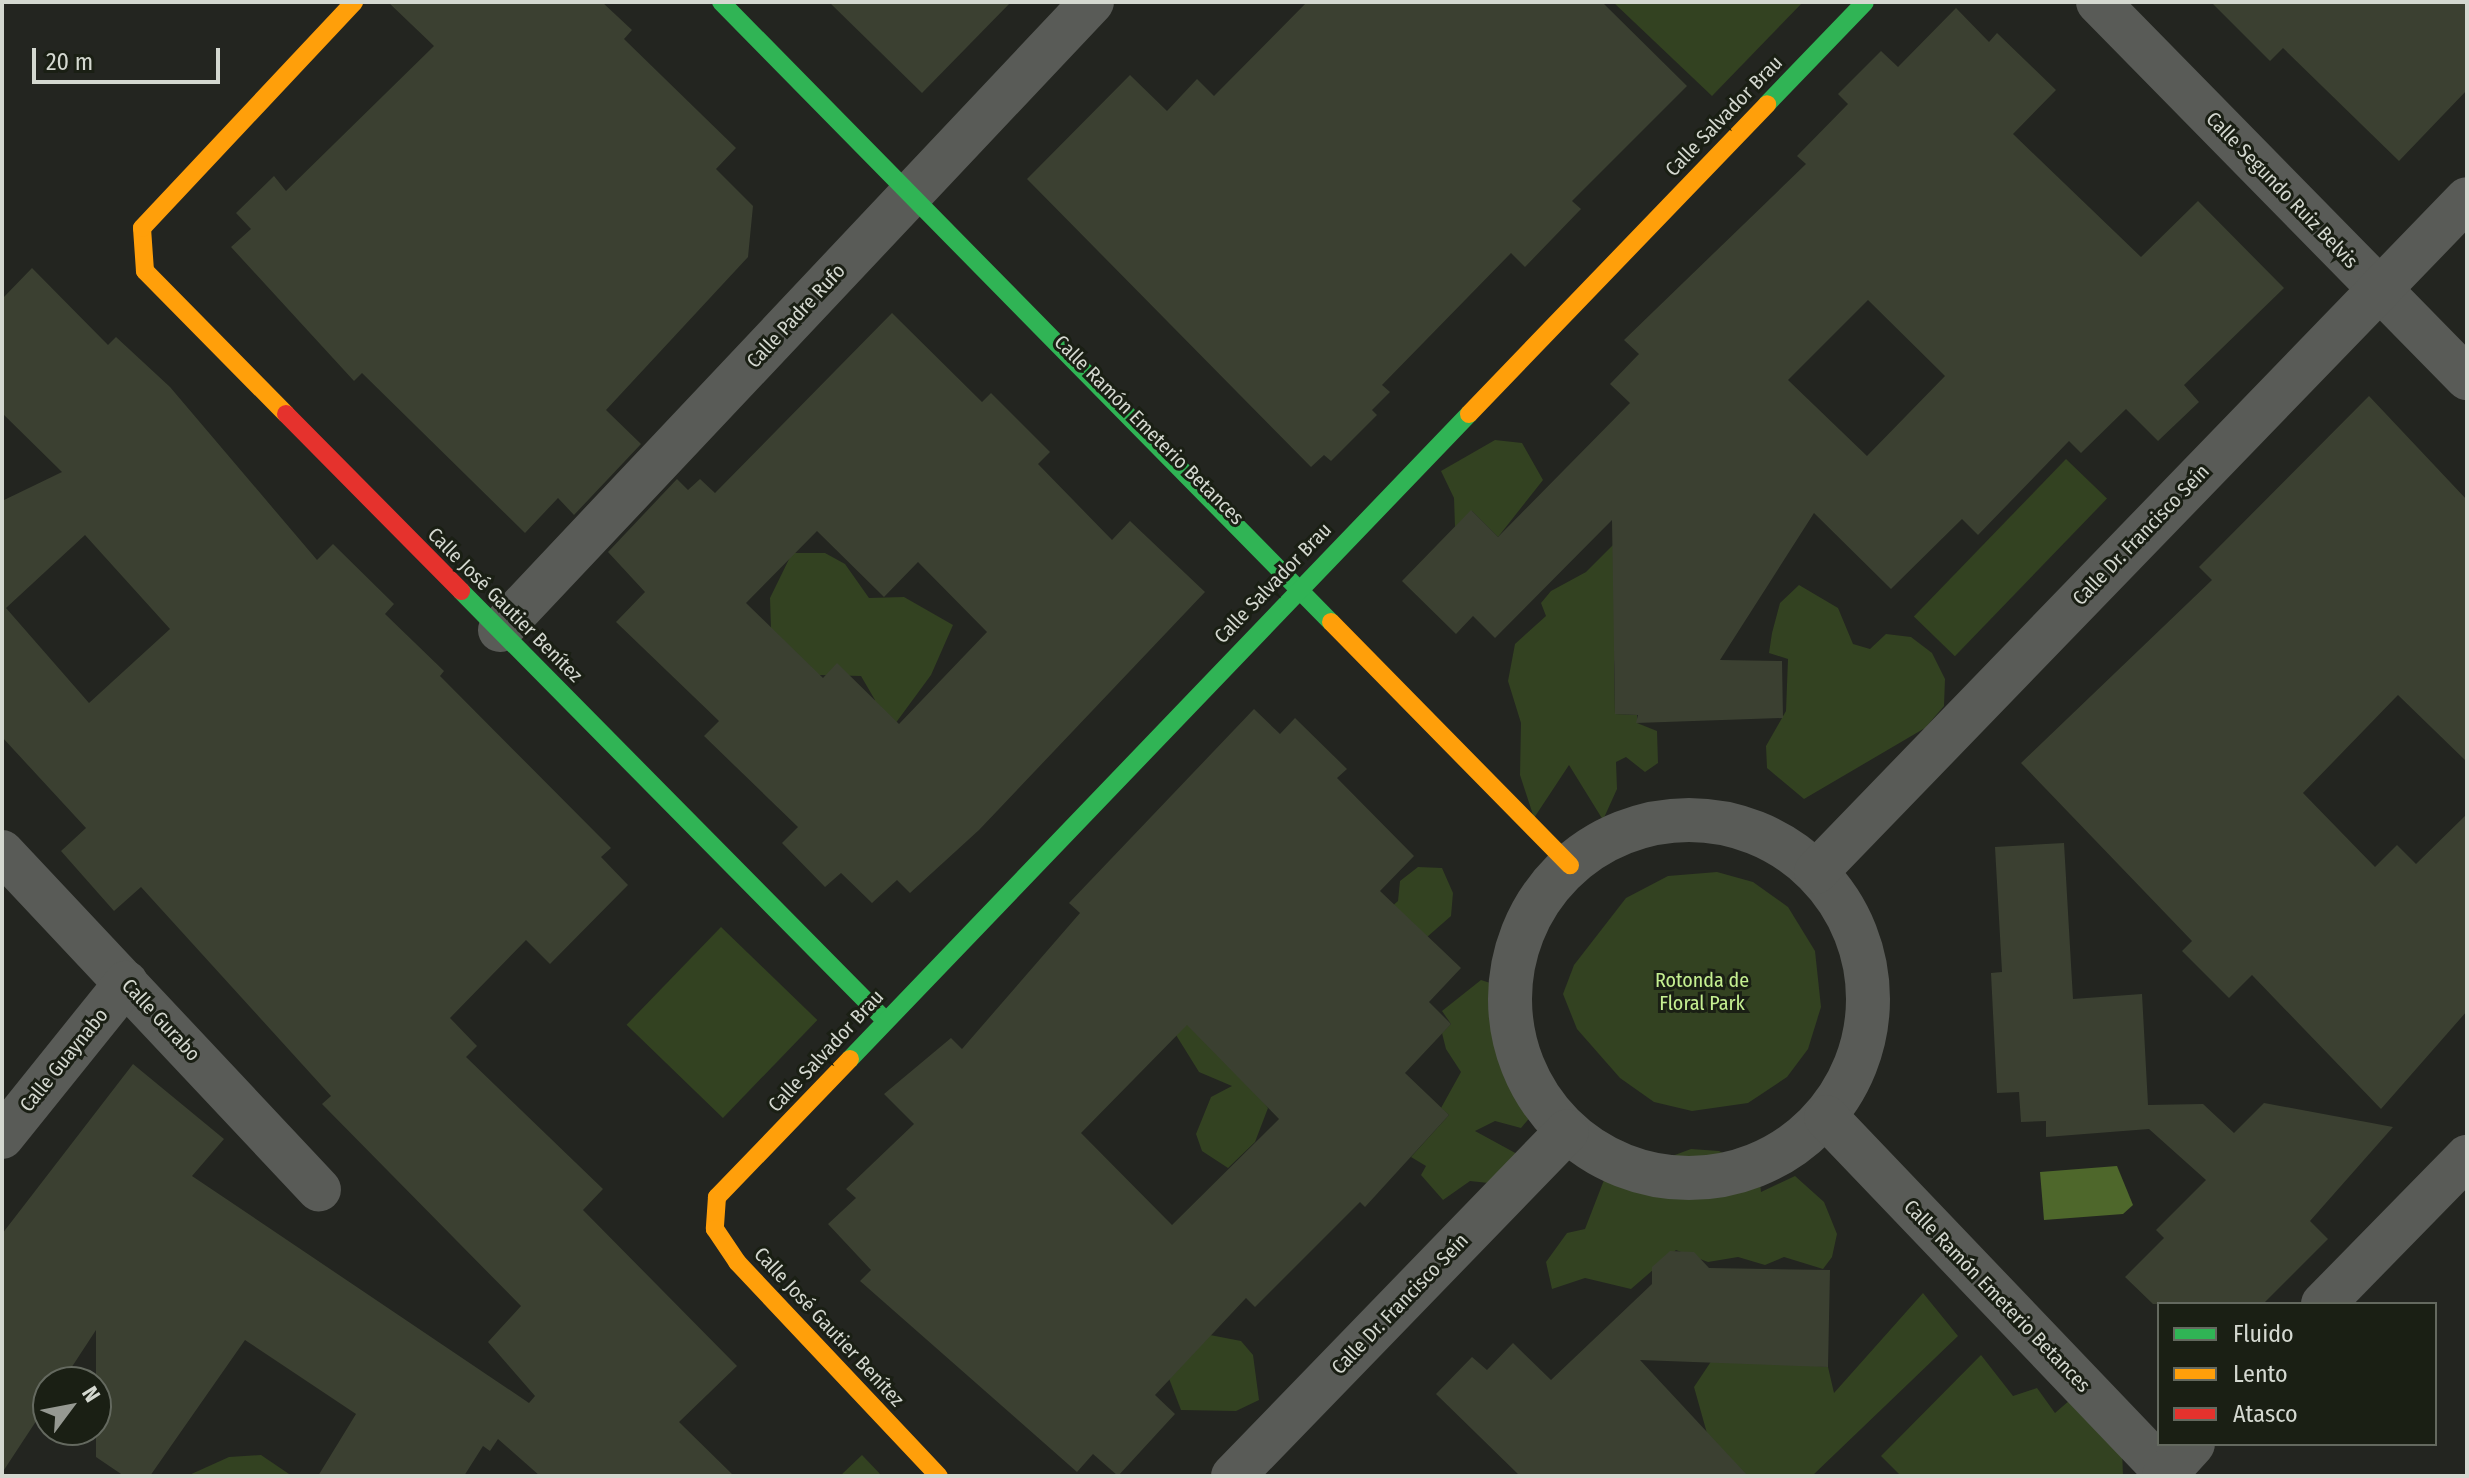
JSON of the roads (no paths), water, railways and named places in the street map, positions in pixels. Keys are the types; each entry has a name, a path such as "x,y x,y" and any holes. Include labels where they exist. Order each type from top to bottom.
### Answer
{"street":[{"name":"Calle José Gautier Benítez","path":"354,2 157,205 142,228 145,271 885,1020"},
{"name":"Calle Ramón Emeterio Betances","path":"721,2 914,191 1301,585 1570,865"},
{"name":"Calle Padre Rufo","path":"500,630 1092,2"},
{"name":"Calle Salvador Brau","path":"717,1197 1301,585 1865,2"},
{"name":"Calle Segundo Ruiz Belvis","path":"2098,2 2467,378"},
{"name":"Calle Dr. Francisco Seín","path":"1816,872 2467,199"},
{"path":"1714,820 1769,838 1816,872 1848,915 1865,966 1868,1019 1854,1071 1826,1117 1782,1154 1715,1176 1671,1178 1615,1163 1567,1131 1533,1088 1513,1035 1510,978 1524,924 1570,865 1601,841 1656,821 1714,820"},
{"name":"Calle Gurabo","path":"2,852 319,1189"},
{"name":"Calle Guaynabo","path":"2,1137 126,983"},
{"name":"Calle Ramón Emeterio Betances","path":"1826,1117 2173,1467"},
{"name":"Calle Dr. Francisco Seín","path":"1233,1476 1567,1131"},
{"path":"2325,1302 2467,1157"},
{"name":"Calle José Gautier Benítez","path":"717,1197 715,1229 737,1262 939,1476"}],"park label":[{"name":"Rotonda de Floral Park","path":"1702,992"}]}
